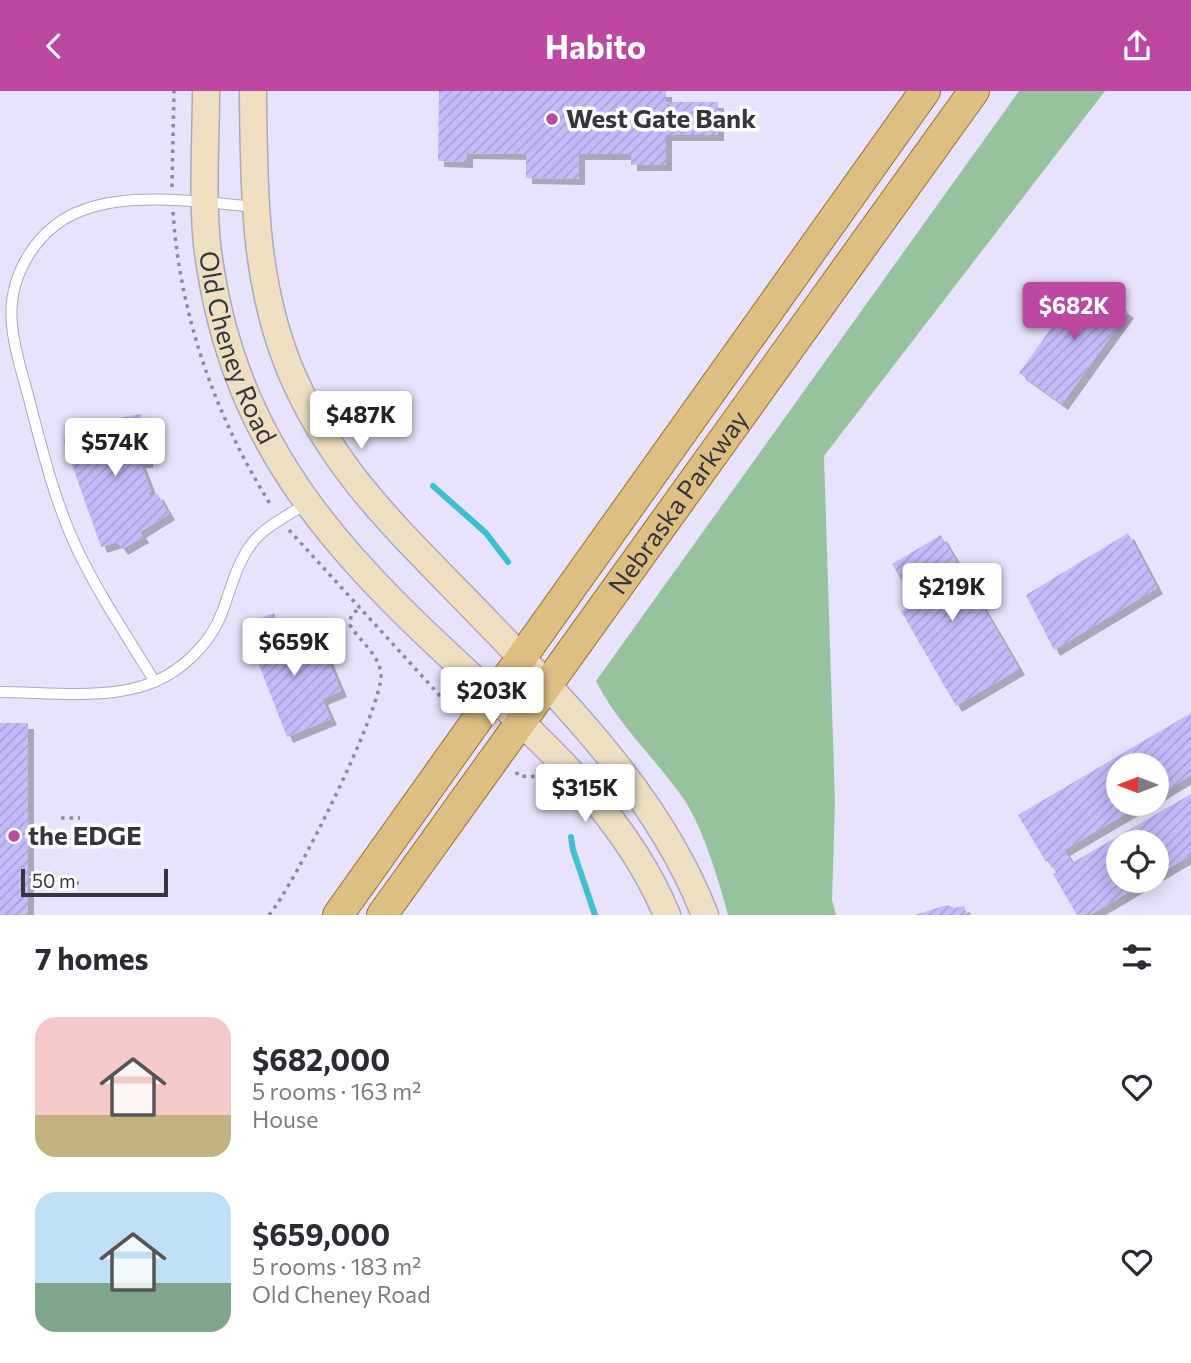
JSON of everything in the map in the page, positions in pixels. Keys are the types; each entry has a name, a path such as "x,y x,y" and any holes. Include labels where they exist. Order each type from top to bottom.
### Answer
{"main road":[{"name":"Old Cheney Road","path":"206,91 205,202 211,270 235,365 264,436 306,504 360,568 522,722 603,808 642,868 667,915"},
{"name":"Old Cheney Road","path":"253,91 255,207 260,257 274,323 292,373 321,431 351,478 379,512 522,659 619,767 681,860 705,915"},
{"name":"Nebraska Parkway","path":"338,915 925,91"},
{"name":"Nebraska Parkway","path":"382,915 974,91"}],"lane":[{"path":"155,682 99,591 61,512 17,352 11,311 15,286 24,261 50,229 74,213 115,202 205,202 255,207"},
{"path":"0,692 107,692 139,688 155,682 192,657 207,638 222,613 244,554 253,542 306,504"}],"path":[{"path":"269,915 307,855 370,715 380,686 378,662 350,625 351,616 359,608 444,702 472,725"},
{"path":"500,752 519,776"},
{"path":"61,818 80,818"},
{"path":"60,883 79,883"}],"green space":[{"path":"1019,91 1105,91 824,456 835,803 832,900 836,915 728,915 710,855 690,810 672,783 615,712 596,681"}],"building":[{"name":"West Gate Bank","path":"439,91 666,91 666,102 718,102 718,135 666,135 666,165 631,165 631,154 579,154 579,179 526,178 526,154 467,153 467,162 438,161"},
{"path":"1085,281 1128,312 1062,404 1019,373"},
{"path":"141,414 148,452 147,462 140,462 151,491 148,492 151,497 157,493 169,514 140,532 143,537 122,549 117,542 101,547 63,439 69,437 67,427"},
{"path":"1128,533 1157,588 1054,650 1026,595"},
{"path":"941,535 1019,669 956,706 901,611 915,603 892,564"},
{"path":"274,613 285,640 295,636 303,656 323,648 341,691 322,699 331,719 287,737 254,652 262,649 251,622"},
{"path":"1191,713 1191,775 1169,789 1169,753 1123,753"},
{"name":"the EDGE","path":"0,723 28,723 28,915 0,915"},
{"path":"1106,763 1106,816 1122,816 1064,850 1072,863 1106,843 1106,893 1127,893 1090,915 1077,915 1053,874 1056,873 1049,860 1046,862 1018,815"},
{"path":"1191,794 1191,855 1169,868 1169,830 1129,830 1153,816 1169,816 1169,807"},
{"path":"947,905 955,908 964,906 967,915 915,915"}],"waterway":[{"path":"433,486 486,533 508,562"},
{"path":"571,837 595,915"}],"place":[{"name":"West Gate Bank","path":"552,119"},
{"name":"the EDGE","path":"14,836"}]}
